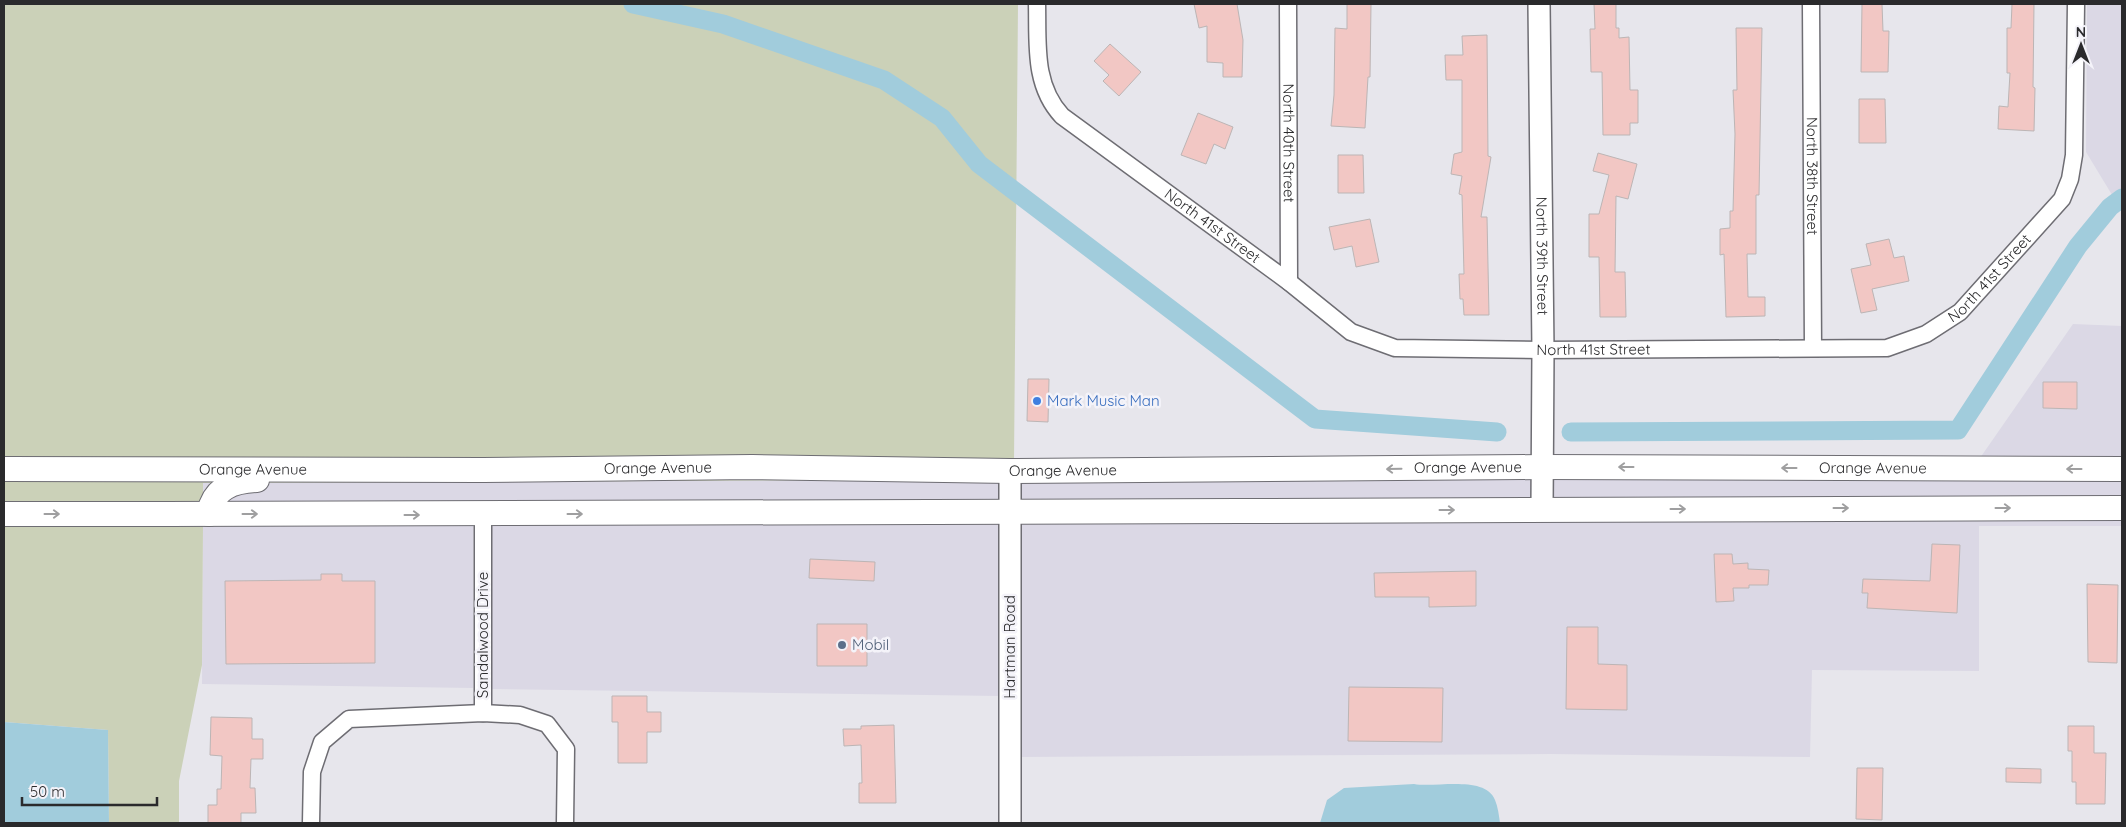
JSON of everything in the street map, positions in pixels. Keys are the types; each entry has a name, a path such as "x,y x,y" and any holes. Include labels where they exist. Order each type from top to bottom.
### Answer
{"main road":[{"name":"Orange Avenue","path":"4,469 403,470 752,467 1010,471 1542,467 2122,469"},
{"path":"209,514 211,504 220,491 228,484 242,481 386,480 403,470"},
{"path":"4,514 1010,513 1542,509 2122,508"}],"street":[{"name":"North 41st Street","path":"1037,4 1039,73 1050,104 1289,282 1351,332 1395,348 1543,350 1887,348 1926,334 1960,312 2062,199 2070,179 2074,155 2076,4"},
{"name":"North 40th Street","path":"1288,4 1289,282"},
{"name":"North 39th Street","path":"1539,4 1543,350 1542,509"},
{"name":"North 38th Street","path":"1811,4 1813,348"},
{"name":"Hartman Road","path":"1010,471 1010,823"},
{"name":"Sandalwood Drive","path":"311,823 312,772 322,742 349,719 482,713 482,514"},
{"path":"482,713 520,715 547,724 566,749 565,823"}],"shaded area":[{"path":"2087,4 2122,4 2122,205 2120,208 2086,152"},
{"path":"2073,324 2122,326 2122,458 1980,458"},
{"path":"1533,479 1533,499 1019,503 1019,482"},
{"path":"1551,479 2122,479 2122,497 1551,499"},
{"path":"888,480 1001,482 1001,503 203,504 203,483"},
{"path":"2122,519 2122,526 1979,526 1979,671 1812,670 1810,757 1550,754 1019,757 1019,524"},
{"path":"1001,524 1000,696 492,689 492,525"},
{"path":"203,525 473,525 473,688 202,684"}],"green space":[{"path":"4,4 1018,4 1014,461 4,458"},
{"path":"752,477 888,480 203,483 203,504 4,504 4,479"},
{"path":"4,525 203,525 202,665 179,781 179,823 109,823 108,730 4,722"}],"water":[{"path":"4,722 108,730 109,823 4,823"},
{"path":"1414,784 1471,785 1490,792 1498,809 1500,823 1320,823 1327,800 1344,788"}],"building":[{"path":"1194,4 1237,4 1243,40 1242,77 1223,77 1223,63 1207,62 1207,26 1199,28"},
{"path":"1347,4 1371,4 1370,77 1368,77 1365,128 1331,126 1334,95 1335,28 1347,29"},
{"path":"1594,4 1616,4 1616,28 1619,28 1619,38 1629,37 1630,90 1638,90 1638,123 1630,123 1630,135 1603,135 1602,72 1591,72 1590,29 1595,29"},
{"path":"1862,4 1882,4 1883,31 1889,31 1888,72 1861,72"},
{"path":"2012,4 2034,4 2034,131 1998,129 1999,106 2008,107 2010,73 2007,73 2007,28 2011,28"},
{"path":"1736,28 1762,28 1759,195 1756,195 1756,254 1747,254 1748,297 1765,297 1765,316 1726,317 1724,254 1720,255 1720,229 1730,228 1730,211 1733,211 1735,134 1733,90 1737,90"},
{"path":"1487,35 1488,156 1491,157 1481,217 1487,217 1489,315 1464,315 1463,299 1460,299 1459,274 1464,274 1462,195 1459,194 1462,176 1451,174 1454,154 1462,152 1462,80 1446,80 1445,55 1463,55 1462,36"},
{"path":"1110,44 1141,72 1119,96 1103,81 1109,75 1094,61"},
{"path":"1859,99 1885,99 1886,143 1859,143"},
{"path":"1198,113 1233,127 1225,149 1214,144 1206,164 1181,155"},
{"path":"1598,153 1637,164 1628,199 1616,196 1615,272 1625,272 1626,317 1600,317 1599,257 1589,257 1589,214 1599,214 1609,175 1593,171"},
{"path":"1338,155 1363,155 1364,193 1338,193"},
{"path":"1370,219 1379,262 1356,267 1352,246 1334,250 1329,227"},
{"path":"1889,239 1894,258 1904,256 1909,281 1872,289 1877,310 1861,313 1851,269 1871,265 1866,244"},
{"path":"1028,379 1049,379 1048,422 1027,421"},
{"path":"2043,382 2077,382 2077,409 2043,408"},
{"path":"1932,544 1960,545 1957,613 1867,608 1868,593 1862,593 1863,579 1930,581"},
{"path":"1714,554 1732,554 1733,564 1748,563 1748,569 1769,570 1768,585 1749,585 1749,588 1733,588 1734,601 1716,602"},
{"path":"810,559 875,562 874,581 809,578"},
{"path":"1476,571 1476,606 1429,607 1429,597 1375,597 1374,573"},
{"path":"321,574 342,574 342,581 375,581 375,663 226,664 225,581 321,580"},
{"path":"2087,584 2118,585 2117,663 2088,662"},
{"name":"Mobil","path":"817,624 867,624 867,666 817,666"},
{"path":"1567,627 1598,627 1598,664 1627,665 1627,710 1566,709"},
{"path":"1349,687 1443,688 1442,742 1348,741"},
{"path":"612,696 647,696 647,712 661,712 661,732 647,732 647,763 618,763 618,722 612,722"},
{"path":"211,717 252,718 252,739 263,739 263,759 251,759 250,788 255,788 256,813 241,813 241,823 208,823 208,805 217,805 217,789 221,789 222,756 210,755"},
{"path":"894,725 896,803 859,803 859,783 862,783 861,745 844,746 843,729 861,729 861,726"},
{"path":"2068,726 2094,726 2094,753 2106,753 2105,804 2076,804 2076,782 2072,782 2072,751 2068,751"},
{"path":"1857,768 1883,768 1882,820 1856,819"},
{"path":"2006,768 2041,769 2041,783 2006,782"}],"waterway":[{"path":"633,4 723,24 884,80 942,118 979,164 1315,419 1497,432"},
{"path":"1571,432 1958,430 2078,246 2110,207 2122,198"}],"place":[{"name":"Mark Music Man","path":"1037,401"},
{"name":"Mobil","path":"842,645"}]}
